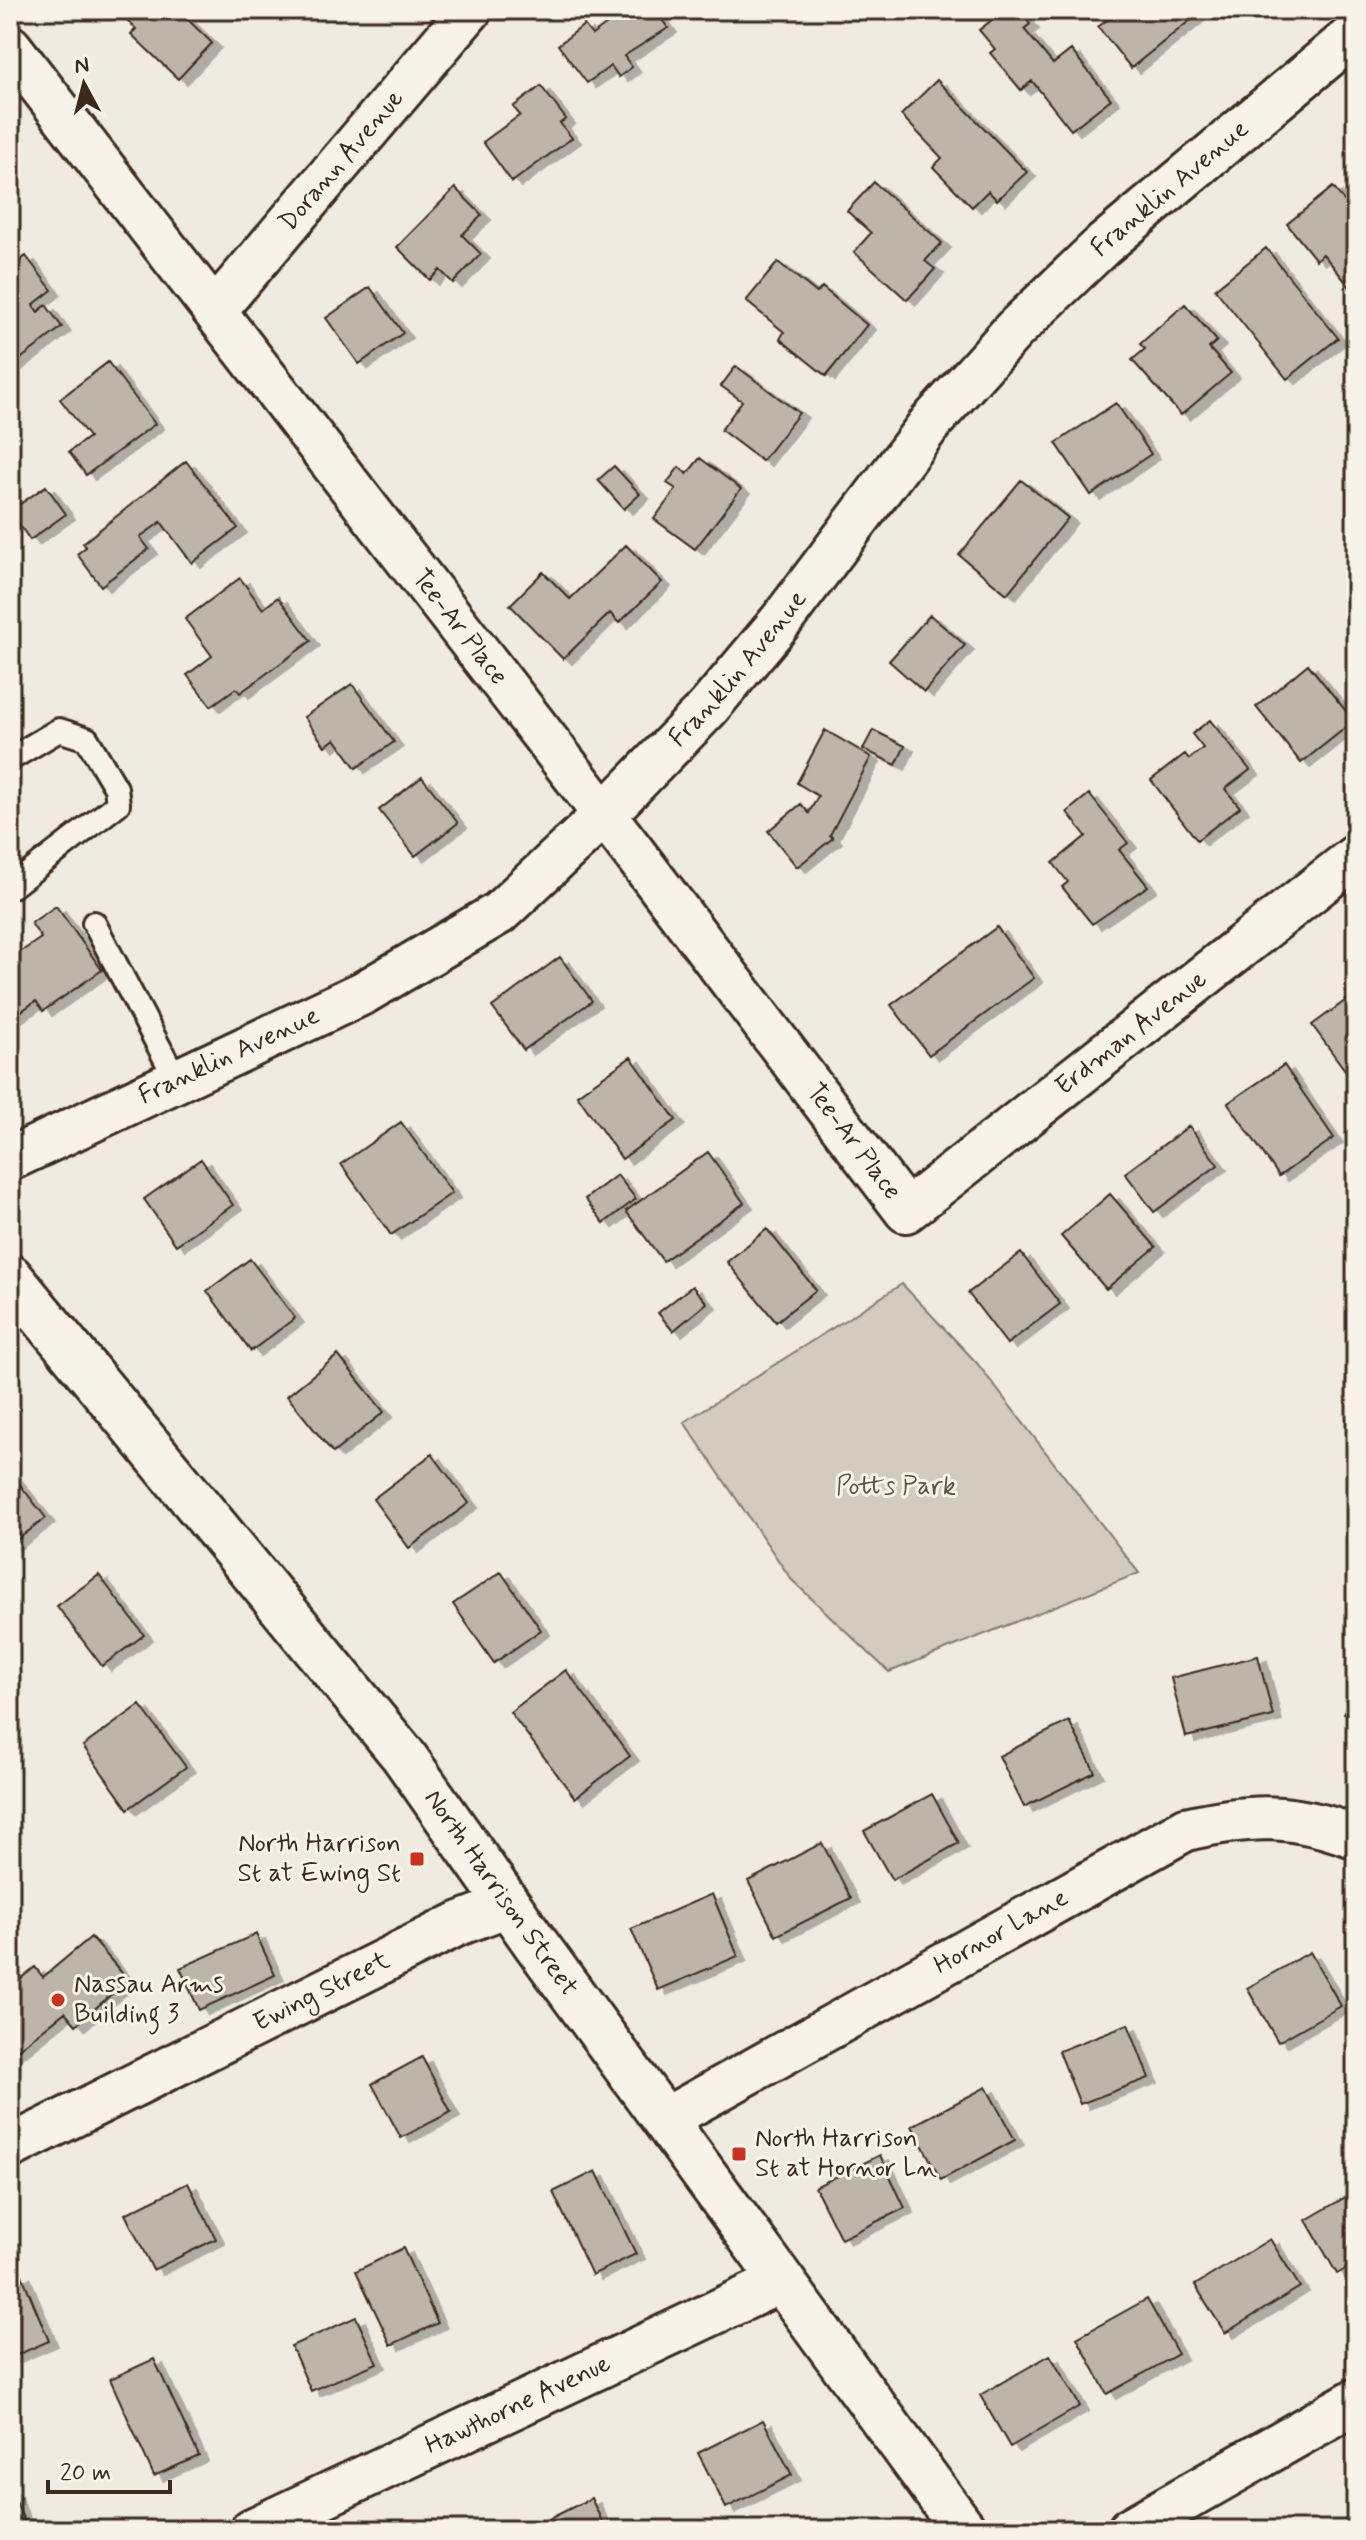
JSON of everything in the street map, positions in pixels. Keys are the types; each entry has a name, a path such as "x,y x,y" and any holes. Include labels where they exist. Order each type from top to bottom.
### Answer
{"street":[{"name":"Dorann Avenue","path":"215,310 470,10"},
{"name":"Franklin Avenue","path":"10,1159 363,993 499,913 604,815 708,708 781,621 932,421 1014,330 1102,246 1356,33"},
{"name":"Tee-Ar Place","path":"10,47 906,1211"},
{"name":"Erdman Avenue","path":"906,1211 1355,858"},
{"name":"North Harrison Street","path":"10,1277 403,1755 508,1905 964,2530"},
{"name":"Hornor Lane","path":"664,2120 1186,1829 1235,1817 1278,1816 1324,1825 1356,1837"},
{"name":"Ewing Street","path":"10,2147 458,1924 508,1905"},
{"name":"Hawthorne Avenue","path":"252,2530 782,2281"},
{"path":"1130,2530 1356,2401"}],"lane":[{"path":"10,759 59,730 87,739 116,788 118,804 10,888"},
{"path":"94,923 177,1081"}],"green space":[{"name":"Potts Park","path":"902,1284 976,1362 1139,1573 889,1672 791,1579 684,1422"}],"building":[{"path":"117,10 178,10 212,43 178,79 131,34 136,29"},
{"path":"626,10 655,10 668,28 624,56 632,67 619,77 611,66 587,83 558,45 584,25 592,35"},
{"path":"1005,10 1019,10 1030,24 1024,29 1053,64 1071,50 1111,99 1071,130 1032,81 1021,90 990,53 995,49 979,30"},
{"path":"1120,10 1203,10 1131,68 1098,27"},
{"path":"937,80 1027,172 997,200 988,191 972,207 933,167 942,158 901,115"},
{"path":"541,86 566,119 560,123 572,138 512,182 483,142 520,115 513,107"},
{"path":"874,182 942,243 925,261 935,269 907,300 854,252 871,233 847,211"},
{"path":"1333,187 1356,216 1354,292 1323,254 1316,260 1287,224"},
{"path":"455,188 482,215 462,235 481,254 453,283 440,270 430,280 397,247"},
{"path":"1266,248 1338,338 1287,379 1215,289"},
{"path":"26,256 52,290 33,305 38,312 46,305 62,327 10,367 10,268"},
{"path":"778,262 817,293 822,287 867,325 826,376 780,339 784,332 746,301"},
{"path":"370,287 403,333 359,364 326,318"},
{"path":"1185,304 1217,341 1209,348 1231,373 1181,415 1132,360 1145,349 1140,344"},
{"path":"108,362 155,424 86,475 69,452 89,437 60,399"},
{"path":"736,366 799,413 762,461 721,430 742,401 721,386"},
{"path":"1116,403 1151,454 1091,495 1056,443"},
{"path":"700,458 741,489 695,549 654,519 676,489 667,483 679,467 687,474"},
{"path":"186,461 238,528 192,563 161,522 140,537 149,549 101,586 77,554 86,547 83,543"},
{"path":"614,466 640,494 624,509 598,480"},
{"path":"1021,480 1068,518 1007,594 959,555"},
{"path":"46,486 66,514 30,540 10,511"},
{"path":"626,545 662,582 619,623 610,613 563,659 510,605 543,572 570,599"},
{"path":"240,578 263,609 278,597 311,641 240,693 236,688 211,706 187,675 212,656 185,619"},
{"path":"930,615 965,645 924,692 889,661"},
{"path":"1308,664 1354,721 1301,763 1256,707"},
{"path":"352,684 394,742 356,768 335,739 325,746 304,717"},
{"path":"1210,720 1250,770 1225,789 1240,807 1197,840 1151,780 1185,754 1189,759 1203,748 1192,734"},
{"path":"825,730 871,757 830,835 833,838 797,867 768,831 801,804 809,813 818,796 797,783"},
{"path":"873,730 905,746 896,765 863,749"},
{"path":"422,777 458,823 415,856 379,810"},
{"path":"1089,794 1128,843 1119,850 1148,886 1092,924 1062,887 1068,882 1053,863 1086,836 1067,812"},
{"path":"56,906 102,970 43,1011 36,1001 10,1019 10,959 41,938 31,923"},
{"path":"997,927 1034,978 929,1055 891,1005"},
{"path":"560,957 592,1001 524,1050 492,1007"},
{"path":"1356,993 1356,1085 1312,1025"},
{"path":"631,1057 676,1120 622,1159 577,1095"},
{"path":"1284,1065 1334,1138 1279,1176 1228,1103"},
{"path":"401,1122 452,1193 391,1235 341,1164"},
{"path":"1189,1126 1218,1165 1154,1212 1125,1173"},
{"path":"708,1152 744,1203 663,1261 626,1211"},
{"path":"201,1159 233,1205 176,1245 144,1199"},
{"path":"617,1175 636,1199 604,1223 585,1199"},
{"path":"1110,1194 1156,1247 1106,1289 1061,1236"},
{"path":"767,1229 816,1290 776,1322 727,1262"},
{"path":"1021,1253 1060,1304 1007,1344 968,1293"},
{"path":"250,1259 295,1318 251,1351 207,1291"},
{"path":"692,1286 707,1303 673,1331 658,1313"},
{"path":"338,1355 384,1412 333,1453 287,1396"},
{"path":"432,1454 469,1503 409,1548 373,1499"},
{"path":"10,1472 46,1518 10,1545"},
{"path":"501,1572 541,1630 494,1663 453,1604"},
{"path":"99,1575 144,1635 102,1666 57,1606"},
{"path":"1258,1656 1273,1716 1186,1737 1171,1678"},
{"path":"566,1670 630,1756 575,1798 510,1712"},
{"path":"1356,1675 1356,1716 1344,1713"},
{"path":"140,1705 186,1767 128,1809 83,1746"},
{"path":"1069,1721 1095,1772 1024,1807 999,1756"},
{"path":"932,1794 959,1843 892,1880 864,1831"},
{"path":"822,1843 851,1898 776,1936 748,1881"},
{"path":"712,1894 738,1956 658,1990 631,1929"},
{"path":"256,1934 275,1975 199,2010 180,1968"},
{"name":"Nassau Arms Building 3","path":"91,1937 128,1980 76,2025 65,2012 10,2056 10,1987 35,1967 43,1977"},
{"path":"1310,1952 1341,2006 1278,2042 1247,1988"},
{"path":"1128,2024 1149,2078 1080,2104 1059,2051"},
{"path":"422,2057 451,2112 401,2138 372,2084"},
{"path":"986,2087 1015,2140 941,2180 912,2126"},
{"path":"880,2155 905,2208 841,2239 815,2187"},
{"path":"596,2171 636,2254 592,2275 553,2192"},
{"path":"188,2183 216,2239 153,2270 125,2214"},
{"path":"1356,2191 1356,2263 1337,2274 1306,2220"},
{"path":"1270,2239 1300,2287 1225,2333 1195,2285"},
{"path":"403,2248 438,2323 391,2345 356,2271"},
{"path":"21,2273 49,2341 10,2358 10,2278"},
{"path":"1147,2299 1178,2354 1107,2394 1077,2338"},
{"path":"356,2317 377,2363 311,2391 291,2346"},
{"path":"1050,2355 1080,2406 1010,2447 980,2395"},
{"path":"154,2359 199,2456 154,2476 110,2379"},
{"path":"763,2420 792,2475 726,2508 698,2453"},
{"path":"10,2488 28,2530 10,2530"},
{"path":"591,2498 606,2530 527,2530"}],"place":[{"name":"North Harrison St at Ewing St","path":"417,1859"},
{"name":"Nassau Arms Building 3","path":"58,2000"},
{"name":"North Harrison St at Hornor Ln","path":"739,2154"}]}
